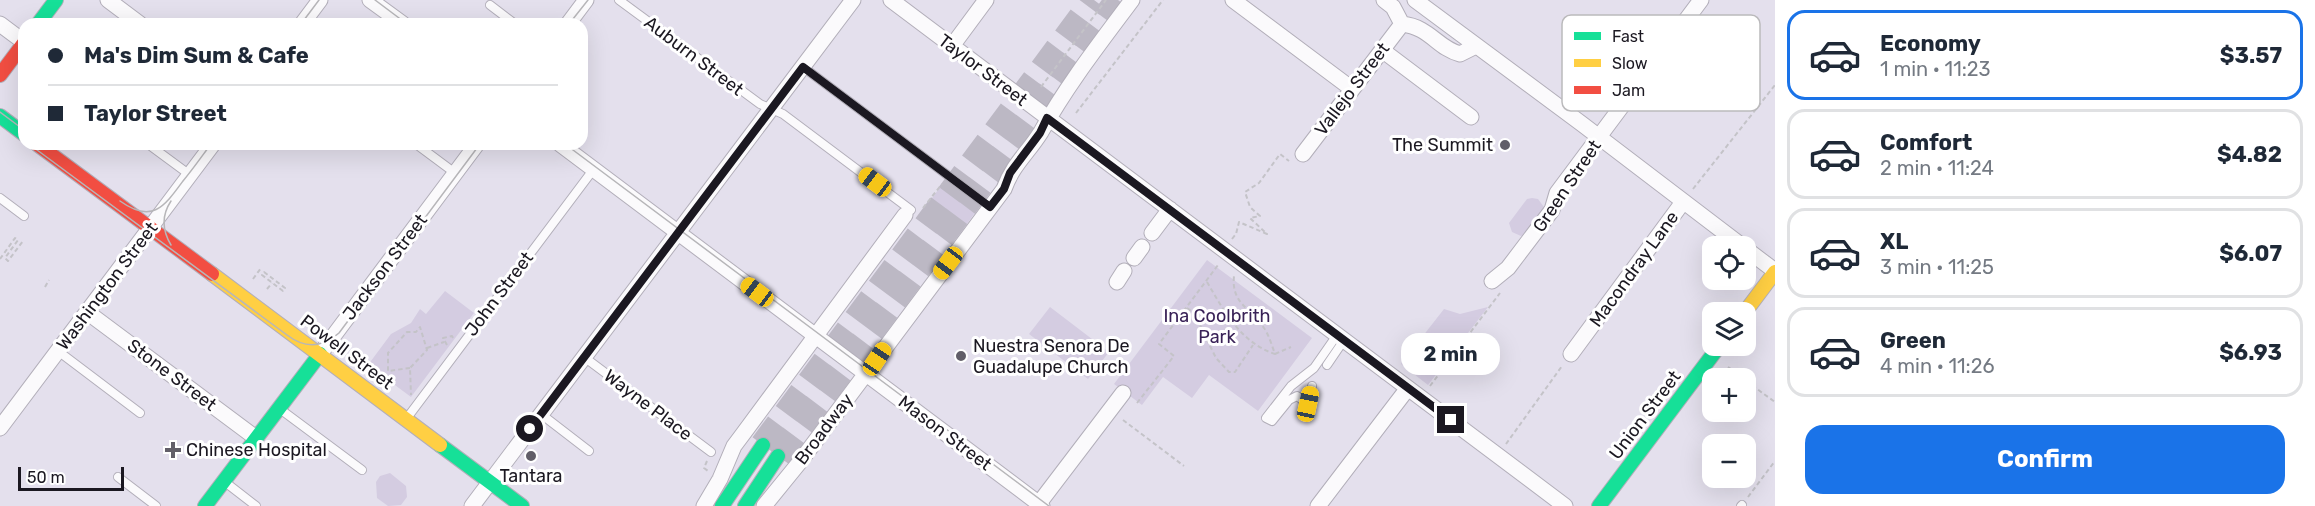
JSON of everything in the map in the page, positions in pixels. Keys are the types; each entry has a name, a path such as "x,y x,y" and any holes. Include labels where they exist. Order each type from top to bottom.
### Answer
{"street":[{"path":"42,18 56,0"},
{"path":"108,0 132,18"},
{"path":"306,18 320,0"},
{"path":"370,0 394,18"},
{"path":"572,18 586,0"},
{"path":"472,506 853,0"},
{"name":"Taylor Street","path":"891,0 1565,506"},
{"path":"952,46 986,0"},
{"name":"Broadway","path":"765,506 1004,189 1010,173 1040,133 1047,118 1132,0"},
{"path":"1233,0 1352,89"},
{"path":"1384,0 1393,7 1402,24 1422,29 1452,52 1460,54 1476,46"},
{"name":"Green Street","path":"1690,15 1701,0"},
{"path":"1417,1 1562,110"},
{"path":"0,24 18,38"},
{"name":"Vallejo Street","path":"1303,154 1402,24"},
{"path":"1382,50 1471,117"},
{"path":"0,75 18,51"},
{"path":"1564,111 1729,236"},
{"name":"Green Street","path":"1492,280 1508,268 1552,210 1557,193 1618,111"},
{"path":"0,116 18,130"},
{"name":"Powell Street","path":"44,150 522,506"},
{"name":"Washington Street","path":"0,428 209,150"},
{"name":"Jackson Street","path":"205,506 472,150"},
{"name":"Mason Street","path":"568,150 1039,505"},
{"name":"Macondray Lane","path":"1571,354 1683,202"},
{"path":"1152,233 1170,209"},
{"path":"704,506 728,464 734,446 908,212"},
{"path":"1752,302 1775,271 1756,257"},
{"name":"Stone Street","path":"87,312 256,438"},
{"name":"Union Street","path":"1599,506 1712,356"},
{"path":"1318,506 1408,388"},
{"path":"1039,505 1123,393"},
{"path":"722,506 763,445"},
{"name":"Broadway","path":"745,506 778,456"}],"lane":[{"name":"Auburn Street","path":"619,0 759,104 783,114 908,212"},
{"path":"490,5 507,18"},
{"path":"803,67 990,207"},
{"path":"156,150 190,175"},
{"path":"424,150 455,173"},
{"name":"John Street","path":"406,419 593,170"},
{"path":"0,198 24,216"},
{"path":"1327,365 1341,338"},
{"path":"1312,386 1308,404 1297,396 1289,400 1272,422 1266,418 1291,386 1314,368 1341,338"},
{"path":"58,351 140,413"},
{"name":"Wayne Place","path":"584,357 711,452"},
{"path":"279,408 362,470"},
{"path":"541,414 590,451"},
{"path":"118,477 156,506"},
{"path":"224,482 256,506"}],"path":[{"path":"1041,87 1106,0"},
{"path":"1076,114 1162,0"},
{"name":"Macondray Lane","path":"1760,105 1775,86"},
{"name":"Macondray Lane","path":"1683,202 1755,111"},
{"path":"1236,234 1239,222 1267,234 1250,218 1260,216 1250,207 1245,192 1259,183 1280,154 1289,161"},
{"path":"931,197 944,180"},
{"path":"0,259 15,238 18,240 5,258 8,261 22,242"},
{"path":"1218,263 1226,270"},
{"path":"253,279 261,268"},
{"path":"1137,403 1174,356 1159,344 1214,272"},
{"path":"1234,276 1233,288 1237,298 1264,328 1275,354"},
{"path":"45,286 50,280"},
{"path":"267,289 274,281"},
{"path":"1207,282 1238,330 1253,344 1275,354 1291,347"},
{"path":"1428,389 1501,295"},
{"path":"1187,308 1194,313 1216,358 1229,372 1235,372 1253,344"},
{"path":"427,348 420,327 416,332 407,332 399,338 388,353 388,371 410,368 427,348 444,342"},
{"path":"444,342 443,338 452,336"},
{"path":"444,342 447,345"},
{"path":"1498,455 1571,354"},
{"path":"1725,365 1729,368"},
{"path":"410,368 410,400"},
{"path":"1756,388 1775,402"},
{"path":"1123,420 1184,466"},
{"path":"1742,506 1775,461"}],"green space":[{"path":"944,182 975,205 977,210 961,232 926,206"},
{"path":"1527,199 1538,199 1547,211 1527,234 1521,236 1512,232 1509,223"},
{"name":"Ina Coolbrith Park","path":"1207,260 1312,338 1258,411 1209,375 1192,398 1163,377 1142,405 1114,384"},
{"path":"445,291 474,313 411,397 368,365 391,334 411,323 420,309 426,314"},
{"path":"1050,307 1109,352 1088,379 1029,334"},
{"path":"1488,307 1428,385 1401,364 1444,309 1460,314"},
{"path":"390,473 406,486 407,497 401,505 388,506 377,498 376,482 380,476"}],"tunnel":[{"path":"763,445 1094,0"},
{"path":"778,456 1118,0"}],"tram line":[{"path":"306,18 319,0"},
{"path":"375,0 399,18"},
{"path":"574,18 588,0"},
{"path":"0,112 18,126"},
{"path":"37,150 287,335 306,344 320,344 339,333 476,150"},
{"path":"120,201 131,208 149,212 163,205 206,150"},
{"path":"573,150 1049,506"},
{"path":"171,201 164,218 166,234 171,245"}],"traffic: fast":[{"path":"42,18 56,0"},
{"path":"0,116 18,130"},
{"path":"205,506 320,354"},
{"path":"1599,506 1712,356"},
{"path":"440,445 522,506"},
{"path":"722,506 763,445"},
{"path":"745,506 778,456"}],"traffic: slow":[{"path":"1752,302 1775,272"},
{"path":"212,274 440,445"}],"traffic: jam":[{"path":"0,75 18,51"},
{"path":"45,150 212,274"}],"place":[{"name":"The Summit","path":"1505,145"},
{"name":"Nuestra Senora De Guadalupe Church","path":"961,356"},
{"name":"Chinese Hospital","path":"173,450"},
{"name":"Tantara","path":"531,456"}],"route":[{"path":"530,429 803,67 990,207 1004,189 1010,173 1040,133 1047,118 1451,420"}]}
